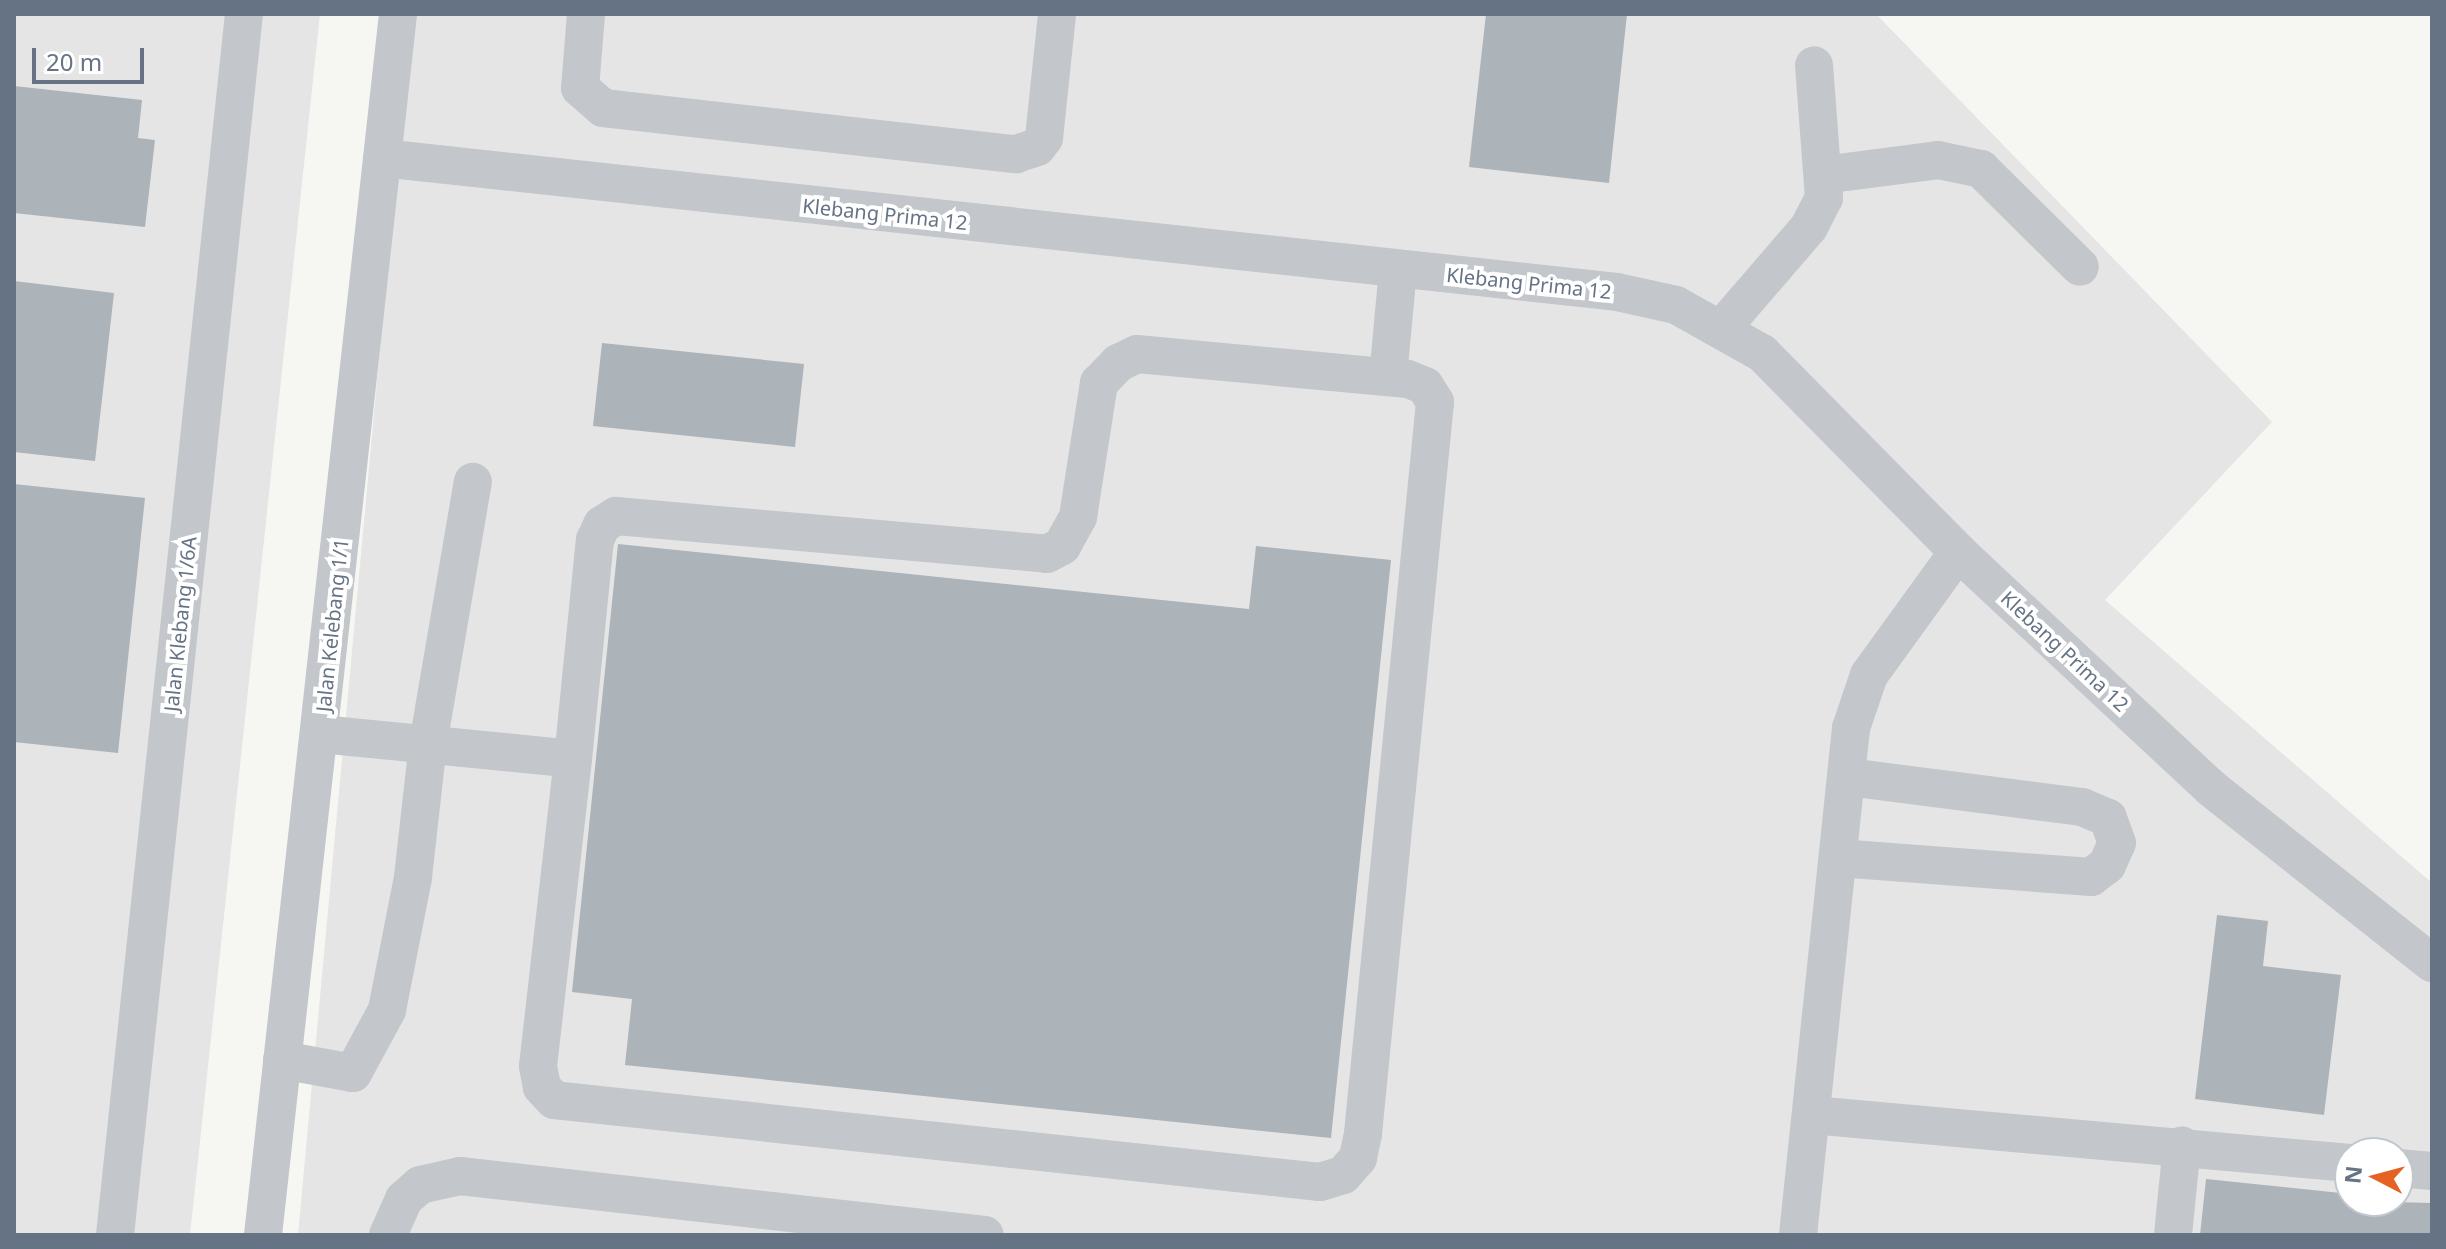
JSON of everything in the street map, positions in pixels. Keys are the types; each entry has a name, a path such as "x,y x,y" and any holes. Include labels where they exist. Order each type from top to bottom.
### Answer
{"street":[{"name":"Jalan Klebang 1/6A","path":"115,1235 244,14"},
{"name":"Jalan Kelebang 1/1","path":"263,1235 398,14"},
{"path":"586,14 580,88 603,108 1016,154 1037,147 1044,138 1057,14"},
{"path":"1723,327 1809,227 1824,198 1814,65"},
{"name":"Klebang Prima 12","path":"382,158 1617,292 1676,305 1723,327 1762,353 1958,552 2211,788 2432,963"},
{"path":"1823,175 1938,160 1981,169 2080,267"},
{"path":"1388,377 1398,269"},
{"path":"1137,354 1161,354 1388,377 1425,386 1435,402 1436,423 1363,1134 1358,1158 1343,1175 1320,1182 554,1100 542,1087 538,1066 595,540 602,525 616,516 1047,554 1073,533 1091,411 1099,383 1118,363 1137,354"},
{"path":"282,1060 353,1073 387,1010 413,877 428,744 473,482"},
{"path":"1798,1235 1851,728 1869,675 1958,552"},
{"path":"320,734 573,759"},
{"path":"1838,858 2091,877 2107,865 2117,843 2108,818 2082,807 1847,777"},
{"path":"1812,1115 2182,1145 2334,1161"},
{"path":"2173,1235 2182,1145"},
{"path":"388,1235 404,1199 420,1185 440,1178 487,1178 822,1227 985,1235"}],"shaded area":[{"path":"14,14 320,14 190,1235 14,1235"},
{"path":"411,14 1876,14 2272,422 2105,600 2432,883 2432,1235 298,1235"}],"building":[{"path":"1486,14 1627,14 1609,183 1469,167"},
{"path":"14,86 142,100 138,138 155,140 145,227 14,213"},
{"path":"14,281 114,293 95,461 14,452"},
{"path":"602,343 804,364 795,447 593,426"},
{"path":"14,484 145,498 118,753 14,742"},
{"path":"618,544 1249,609 1256,546 1391,560 1331,1138 625,1065 632,999 572,992"},
{"path":"2217,915 2268,921 2263,966 2341,975 2324,1115 2195,1099"},
{"path":"2206,1179 2334,1192 2334,1217 2414,1217 2414,1203 2432,1203 2432,1235 2200,1235"}]}
